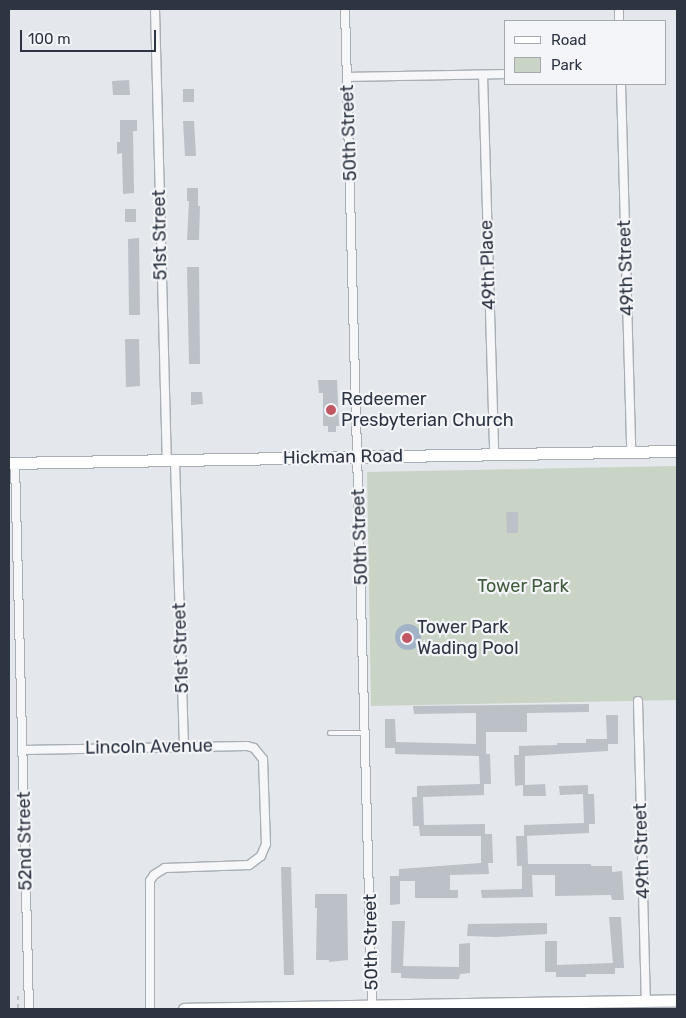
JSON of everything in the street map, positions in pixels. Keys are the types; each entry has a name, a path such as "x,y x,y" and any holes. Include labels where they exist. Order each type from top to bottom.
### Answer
{"main road":[{"name":"Hickman Road","path":"12,463 677,451"},
{"path":"184,1009 677,1000"}],"street":[{"name":"51st Street","path":"155,9 171,461 184,746"},
{"name":"50th Street","path":"345,9 372,1006"},
{"path":"347,77 503,74"},
{"name":"49th Place","path":"483,75 494,455"},
{"name":"49th Street","path":"621,85 631,452"},
{"name":"52nd Street","path":"12,463 23,750 29,1009"},
{"name":"49th Street","path":"638,701 646,1001"},
{"name":"Lincoln Avenue","path":"23,750 247,746 259,753 264,765 266,844 261,856 249,864 166,868 154,875 148,888 150,1009"}],"lane":[{"path":"330,733 365,732"}],"path":[{"path":"18,996 18,1009"}],"shaded area":[{"path":"677,1000 677,1009 372,1009"}],"green space":[{"name":"Tower Park","path":"677,466 677,700 371,706 367,472"}],"water":[{"name":"Tower Park Wading Pool","path":"408,624 417,628 421,637 417,646 408,650 399,646 395,637 399,628"}],"building":[{"path":"129,80 130,95 113,95 112,81"},
{"path":"183,89 194,89 194,102 183,102"},
{"path":"120,120 137,120 137,131 133,131 134,193 123,194 122,153 117,154 117,142 120,142"},
{"path":"183,121 194,121 196,156 185,156"},
{"path":"187,188 198,188 198,206 200,206 199,240 187,240 189,201 187,201"},
{"path":"125,209 136,209 136,222 125,222"},
{"path":"139,238 140,315 129,315 128,239"},
{"path":"187,267 199,267 200,364 189,364"},
{"path":"125,339 139,339 140,386 126,387"},
{"name":"Redeemer Presbyterian Church","path":"318,380 337,380 339,426 336,426 336,432 328,432 328,426 323,426 323,393 319,393"},
{"path":"191,392 202,392 203,404 191,405"},
{"path":"506,512 518,512 518,533 507,533"},
{"path":"589,704 589,712 527,713 527,732 486,732 486,754 490,754 491,784 484,784 484,795 423,797 424,825 485,824 485,834 492,834 493,863 488,863 489,874 450,875 450,890 458,890 458,898 415,898 415,881 400,881 400,904 390,905 390,876 399,876 399,869 481,863 481,836 420,836 419,826 413,826 412,797 417,797 417,786 480,784 479,756 395,754 395,748 385,748 385,719 395,719 396,742 476,744 476,713 414,714 413,706"},
{"path":"606,715 618,715 618,744 608,744 608,751 525,756 525,785 545,784 546,796 523,796 523,785 515,786 514,755 519,755 519,746 586,743 586,739 607,739"},
{"path":"588,785 588,794 594,794 595,824 589,824 589,833 524,836 524,825 584,823 583,794 560,795 559,786"},
{"path":"516,836 527,836 528,864 591,864 591,866 612,866 612,872 622,871 624,900 612,900 611,895 555,896 555,875 532,875 533,897 482,898 481,890 522,889 522,866 517,866"},
{"path":"281,867 291,867 294,975 284,975"},
{"path":"315,894 347,894 348,960 329,962 329,960 316,960 317,908 315,908"},
{"path":"609,917 621,917 624,968 615,968 615,974 586,974 586,977 556,977 556,972 545,972 545,941 557,941 557,965 613,963"},
{"path":"392,921 405,921 403,966 459,967 459,944 470,943 470,973 460,974 459,979 430,979 401,978 401,973 391,973"},
{"path":"547,923 547,934 496,937 467,936 468,924"}],"place":[{"name":"Redeemer Presbyterian Church","path":"331,410"},
{"name":"Tower Park Wading Pool","path":"407,638"}]}
